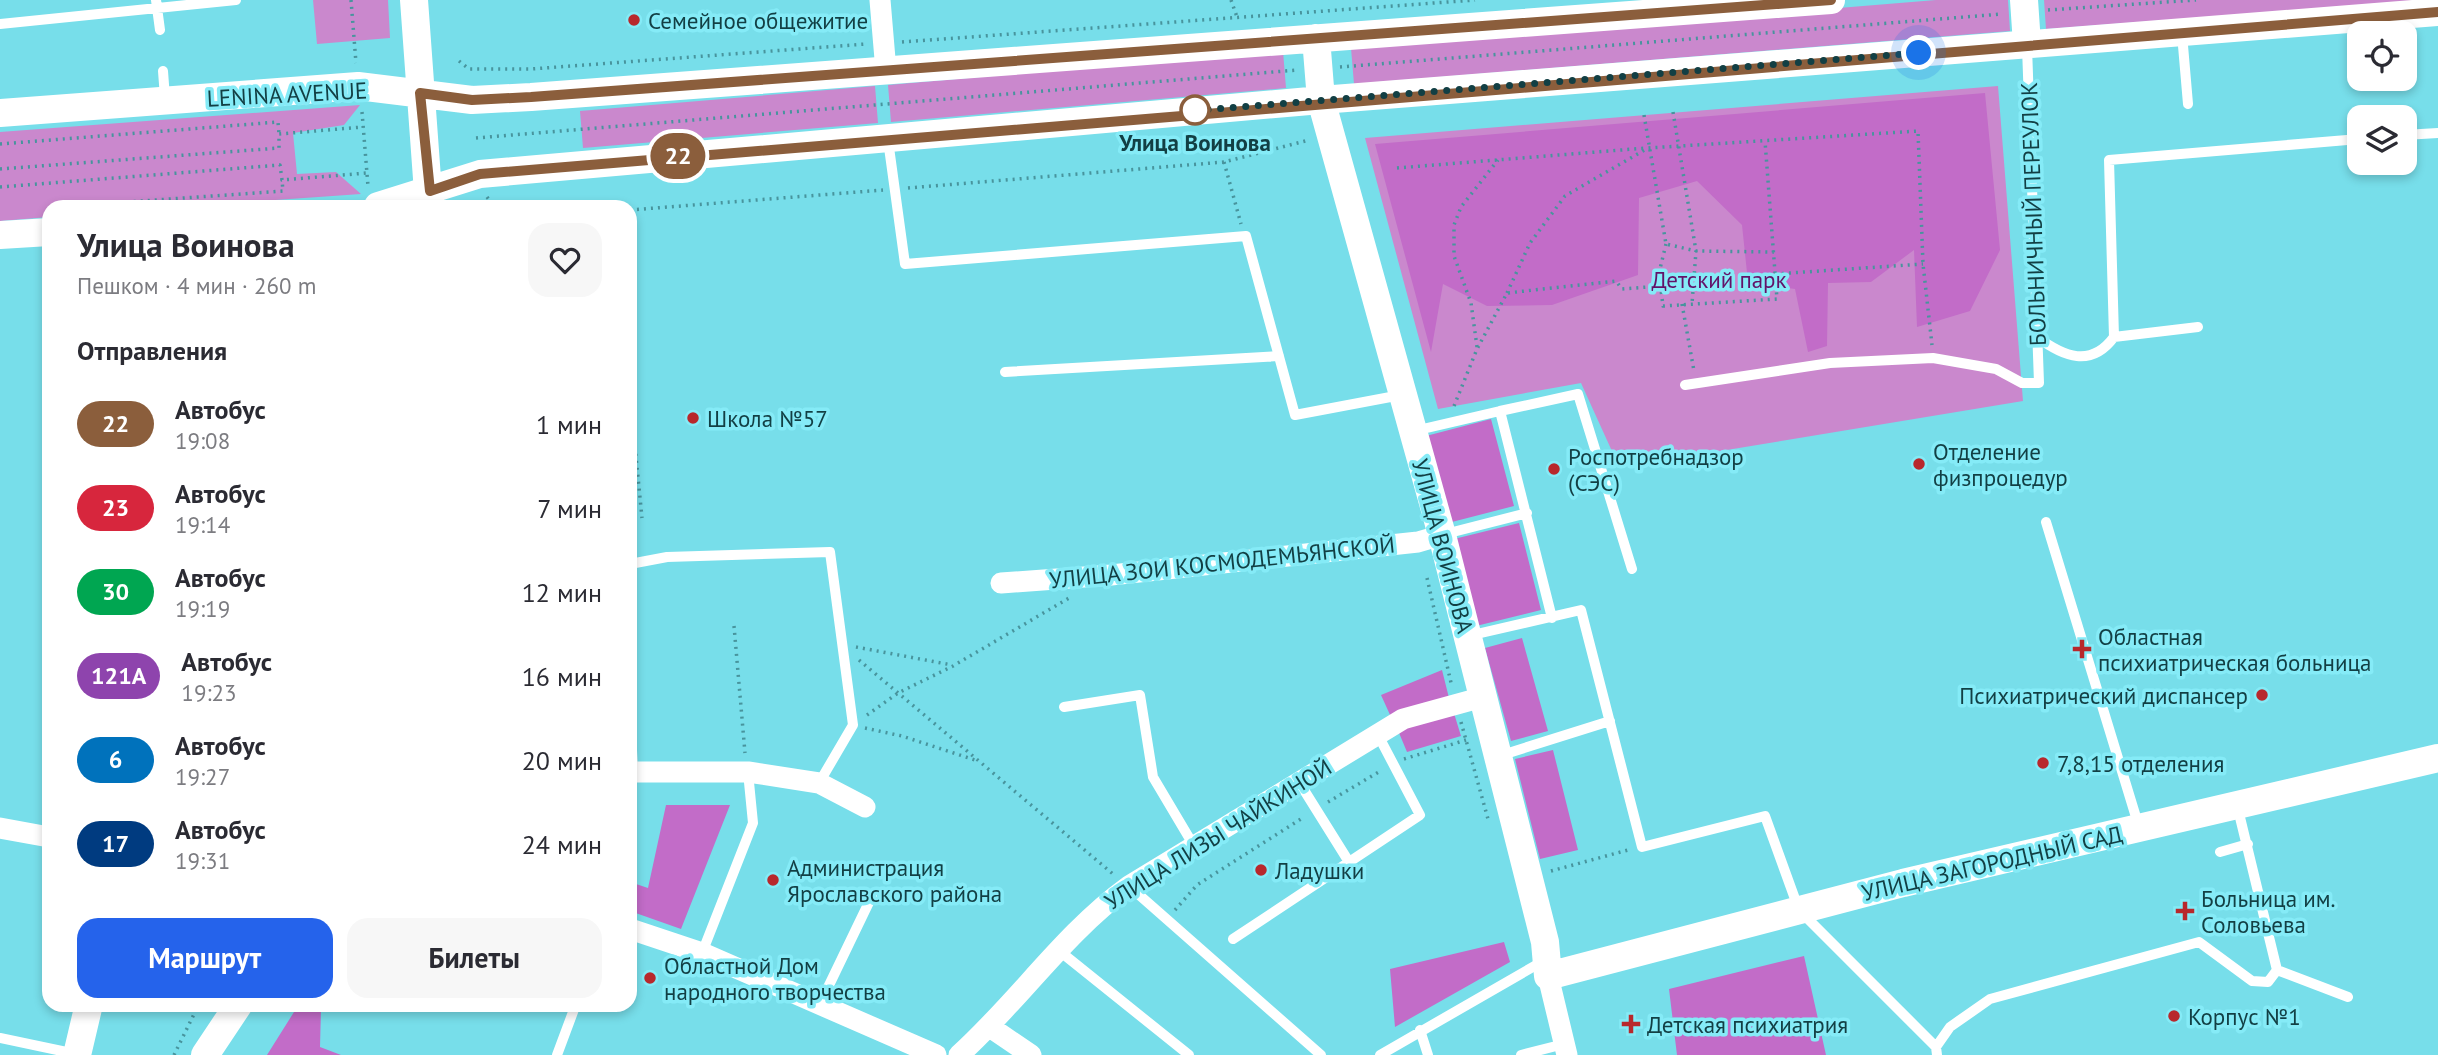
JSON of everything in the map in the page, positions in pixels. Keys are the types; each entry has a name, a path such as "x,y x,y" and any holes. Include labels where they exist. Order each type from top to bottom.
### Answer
{"main road":[{"path":"414,0 430,199"},
{"name":"LENINA AVENUE","path":"0,113 358,86 472,100 531,97 1831,0"},
{"path":"2025,6 2027,44"},
{"path":"373,199 430,199 480,174 888,137 2438,12"},
{"name":"УЛИЦА ВОИНОВА","path":"1316,38 1321,100 1401,396 1442,535 1529,877 1548,967"},
{"path":"0,235 42,232"},
{"name":"УЛИЦА ЗАГОРОДНЫЙ САД","path":"1548,967 2438,758"},
{"path":"77,1054 87,1012"},
{"path":"205,1055 234,1012"}],"street":[{"path":"880,0 886,71"},
{"name":"УЛИЦА ЗОИ КОСМОДЕМЬЯНСКОЙ","path":"1001,583 1111,575 1418,542 1442,535"},
{"name":"УЛИЦА ЛИЗЫ ЧАЙКИНОЙ","path":"960,1055 990,1027 1057,949 1096,909 1129,886 1404,719 1483,697"},
{"path":"637,772 748,772 819,783 865,807"},
{"path":"0,828 42,836"},
{"path":"637,931 702,953 936,1055"},
{"name":"УЛИЦА ВОИНОВА","path":"1548,967 1566,1049"},
{"path":"990,1027 1031,1055"}],"lane":[{"path":"0,23 157,4 236,0"},
{"path":"157,4 160,30"},
{"path":"2182,32 2188,104"},
{"name":"БОЛЬНИЧНЫЙ ПЕРЕУЛОК","path":"1933,358 1996,369 2022,383 2039,383 2027,44"},
{"path":"163,71 165,101"},
{"path":"2417,134 2438,133"},
{"path":"888,137 905,264 1246,236 1295,415 1401,396"},
{"path":"2037,337 2062,355 2103,351 2114,337 2109,160 2192,147 2347,140"},
{"path":"2114,337 2198,327"},
{"path":"1005,372 1279,356"},
{"path":"1690,384 1830,363 1933,358"},
{"path":"1411,431 1578,394 1632,569"},
{"path":"1500,411 1552,618"},
{"path":"1442,535 1527,513"},
{"path":"2046,522 2140,828"},
{"path":"637,563 667,557 830,552 840,644 853,725 819,783"},
{"path":"1467,636 1581,610 1642,847 1765,817 1799,910 1936,1051 1950,1027 1990,999 2199,942 2252,981 2268,982 2277,970 2248,844 2236,805"},
{"path":"1064,707 1140,695 1153,777 1194,846"},
{"path":"1498,756 1610,721"},
{"path":"1233,939 1420,816 1378,735"},
{"path":"702,953 752,823 748,772"},
{"path":"1299,782 1349,862"},
{"path":"2220,852 2248,844"},
{"path":"1129,886 1321,1055"},
{"path":"819,1006 872,896"},
{"path":"1057,949 1189,1055"},
{"path":"1380,1055 1420,1030 1548,967"},
{"path":"2277,970 2348,997"},
{"path":"557,1055 573,1012"},
{"path":"1420,1030 1428,1055"},
{"path":"0,1038 29,1050 77,1054"},
{"path":"1521,1055 1566,1049"}],"path":[{"path":"351,0 356,72"},
{"path":"1231,0 1237,17"},
{"path":"459,61 469,69 531,69 1475,0"},
{"path":"476,138 1318,69 2025,6 2196,0"},
{"path":"886,71 884,104 888,137"},
{"path":"362,112 367,173 373,199"},
{"path":"1673,112 1696,250 1692,304"},
{"path":"1644,115 1667,244 1658,273 1663,306 1777,299 1765,141"},
{"path":"0,144 278,122 279,134 279,148 0,169"},
{"path":"279,134 363,127"},
{"path":"1397,168 1648,148 1919,131 1923,264 1933,358"},
{"path":"637,208 1223,162 1331,135"},
{"path":"1454,408 1478,349 1530,243 1565,195 1648,148"},
{"path":"1478,349 1471,303 1454,256 1454,225 1461,207 1498,160"},
{"path":"1223,162 1234,207 1246,236"},
{"path":"0,187 280,165 283,191 156,200"},
{"path":"282,180 367,173"},
{"path":"1667,244 1696,250 1773,252"},
{"path":"1775,274 1923,264"},
{"path":"1507,293 1616,281 1622,289 1661,286"},
{"path":"1682,304 1690,384"},
{"path":"637,470 642,518"},
{"path":"853,725 898,693 953,666 1076,594"},
{"path":"734,626 748,772"},
{"path":"840,644 953,666"},
{"path":"840,644 1129,886"},
{"path":"853,725 902,736 980,762"},
{"path":"1529,877 1642,847"},
{"path":"174,1055 195,1012"}],"green space":[{"path":"313,0 388,0 390,38 317,44"},
{"path":"1936,0 2008,0 2010,31 1354,84 1351,48"},
{"path":"2044,0 2438,0 2046,29"},
{"path":"1283,51 1286,88 891,122 888,85"},
{"path":"875,86 878,123 583,148 580,111"},
{"name":"Детский парк","path":"1998,86 2023,401 1672,459 1616,460 1581,383 1438,409 1365,138"},
{"path":"360,105 344,125 293,133 297,174 336,172 361,194 276,200 42,200 42,218 0,221 0,132"}],"shaded area":[{"path":"1985,93 2000,250 1970,311 1917,327 1914,250 1871,282 1828,283 1827,346 1808,352 1795,289 1748,282 1742,225 1697,181 1639,198 1638,275 1552,305 1487,306 1443,284 1431,352 1375,144"},
{"path":"1491,419 1514,506 1448,523 1426,436"},
{"path":"1519,523 1541,610 1476,626 1454,539"},
{"path":"1522,638 1548,731 1511,741 1485,648"},
{"path":"1442,670 1449,698 1391,717 1381,695"},
{"path":"1453,710 1461,736 1407,752 1397,728"},
{"path":"1553,750 1578,850 1540,859 1515,759"},
{"path":"666,805 730,805 681,929 637,913 637,884 648,888"},
{"path":"1504,942 1510,962 1395,1027 1390,969"},
{"path":"1804,956 1826,1055 1677,1055 1669,989"},
{"path":"294,1012 321,1012 320,1047 341,1055 267,1055"}],"bus line":[{"name":"22","path":"1831,0 531,97 472,100 420,93 430,191 480,174 915,135 1348,97 2438,12"}],"place":[{"name":"Семейное общежитие","path":"634,20"},
{"name":"Улица Воинова","path":"1195,110"},
{"name":"Школа №57","path":"693,418"},
{"name":"Отделение физпроцедур","path":"1919,464"},
{"name":"Роспотребнадзор (СЭС)","path":"1554,469"},
{"name":"Областная психиатрическая больница","path":"2082,649"},
{"name":"Психиатрический диспансер","path":"2262,695"},
{"name":"7,8,15 отделения","path":"2043,763"},
{"name":"Ладушки","path":"1261,870"},
{"name":"Администрация Ярославского района","path":"773,880"},
{"name":"Больница им. Соловьева","path":"2185,911"},
{"name":"Областной Дом народного творчества","path":"650,978"},
{"name":"Корпус №1","path":"2174,1016"},
{"name":"Детская психиатрия","path":"1631,1024"}],"route":[{"path":"1195,110 1189,111 1919,53"}]}
